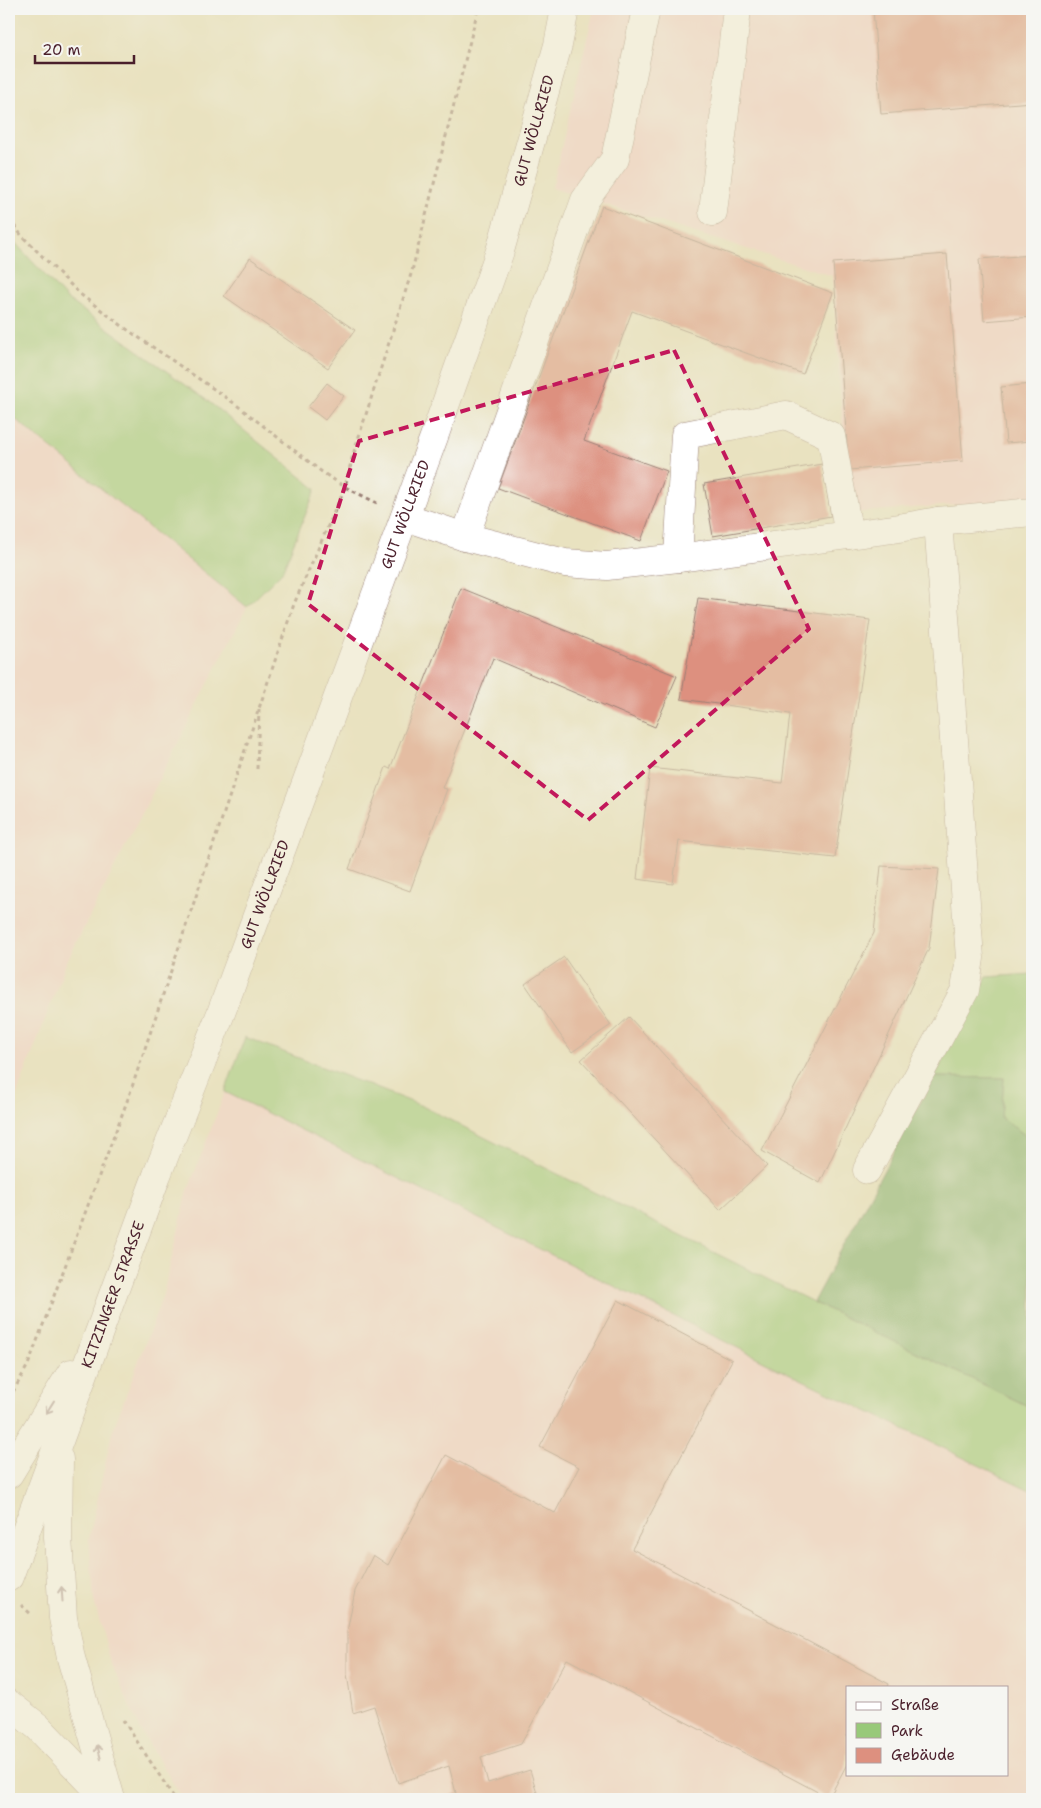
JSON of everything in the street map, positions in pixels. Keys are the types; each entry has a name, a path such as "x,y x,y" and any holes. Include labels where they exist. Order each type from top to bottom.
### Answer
{"street":[{"name":"GUT WÖLLRIED","path":"221,1014 405,517 500,251 547,84 565,9"},
{"path":"465,537 585,200 615,159 646,9"},
{"path":"713,212 737,9"},
{"path":"678,558 685,435 786,415 831,436 849,535"},
{"path":"405,517 465,537 565,563 607,566 849,535 938,521 1032,512"},
{"path":"866,1170 965,990 970,958 938,521"},
{"name":"KITZINGER STRASSE","path":"9,1576 157,1175 221,1014"},
{"path":"9,1474 103,1320"},
{"path":"59,1440 58,1538 63,1618 71,1658 92,1726 109,1799"},
{"path":"9,1704 38,1727 109,1799"}],"path":[{"path":"9,1399 28,1365 128,1096 294,604 345,487 355,448 412,271 478,9"},
{"path":"9,219 22,236 80,294 139,338 234,403 322,472 345,487 405,517"},
{"path":"257,769 260,704"}],"highlighted area":[{"path":"674,350 809,629 588,820 308,604 359,441"}],"shaded area":[{"path":"594,9 1032,9 1032,499 848,513 833,276 552,188"},
{"path":"9,414 247,607 66,963 9,1116"},
{"path":"225,1092 780,1369 1032,1491 1032,1799 183,1799 140,1729 111,1663 94,1601 89,1539 112,1433 163,1295 188,1190"}],"green space":[{"path":"9,236 66,298 209,402 316,489 282,572 247,607 9,414"},
{"path":"1032,974 1032,1140 1001,1118 1004,1078 934,1077 987,977"},
{"path":"245,1037 422,1106 813,1302 1032,1408 1032,1491 780,1369 225,1092"},
{"path":"934,1077 1004,1078 1001,1118 1032,1140 1032,1408 813,1302"}],"building":[{"path":"873,9 1032,9 1032,102 881,114"},
{"path":"602,206 833,293 803,374 632,311 584,441 667,471 641,541 498,488"},
{"path":"947,254 963,461 849,470 833,263"},
{"path":"1032,255 1032,317 984,321 979,259"},
{"path":"250,258 355,330 328,368 224,296"},
{"path":"327,383 344,396 325,420 308,407"},
{"path":"1032,384 1032,441 1006,443 1001,387"},
{"path":"822,464 831,516 713,536 704,484"},
{"path":"461,588 677,676 655,727 493,658 442,788 447,789 410,891 349,869 386,767 390,769"},
{"path":"698,598 870,620 835,858 679,841 673,884 637,879 650,768 782,783 790,714 681,699"},
{"path":"881,866 939,869 929,948 820,1183 762,1151 874,933"},
{"path":"564,957 611,1025 572,1052 525,984"},
{"path":"629,1017 767,1166 720,1210 581,1060"},
{"path":"618,1300 732,1360 632,1549 889,1684 888,1686 846,1686 846,1766 829,1798 567,1659 521,1744 481,1757 488,1783 530,1770 539,1799 439,1799 456,1793 449,1766 398,1783 374,1706 353,1713 347,1674 347,1632 355,1591 373,1555 388,1565 446,1455 555,1513 579,1467 540,1447"}]}
